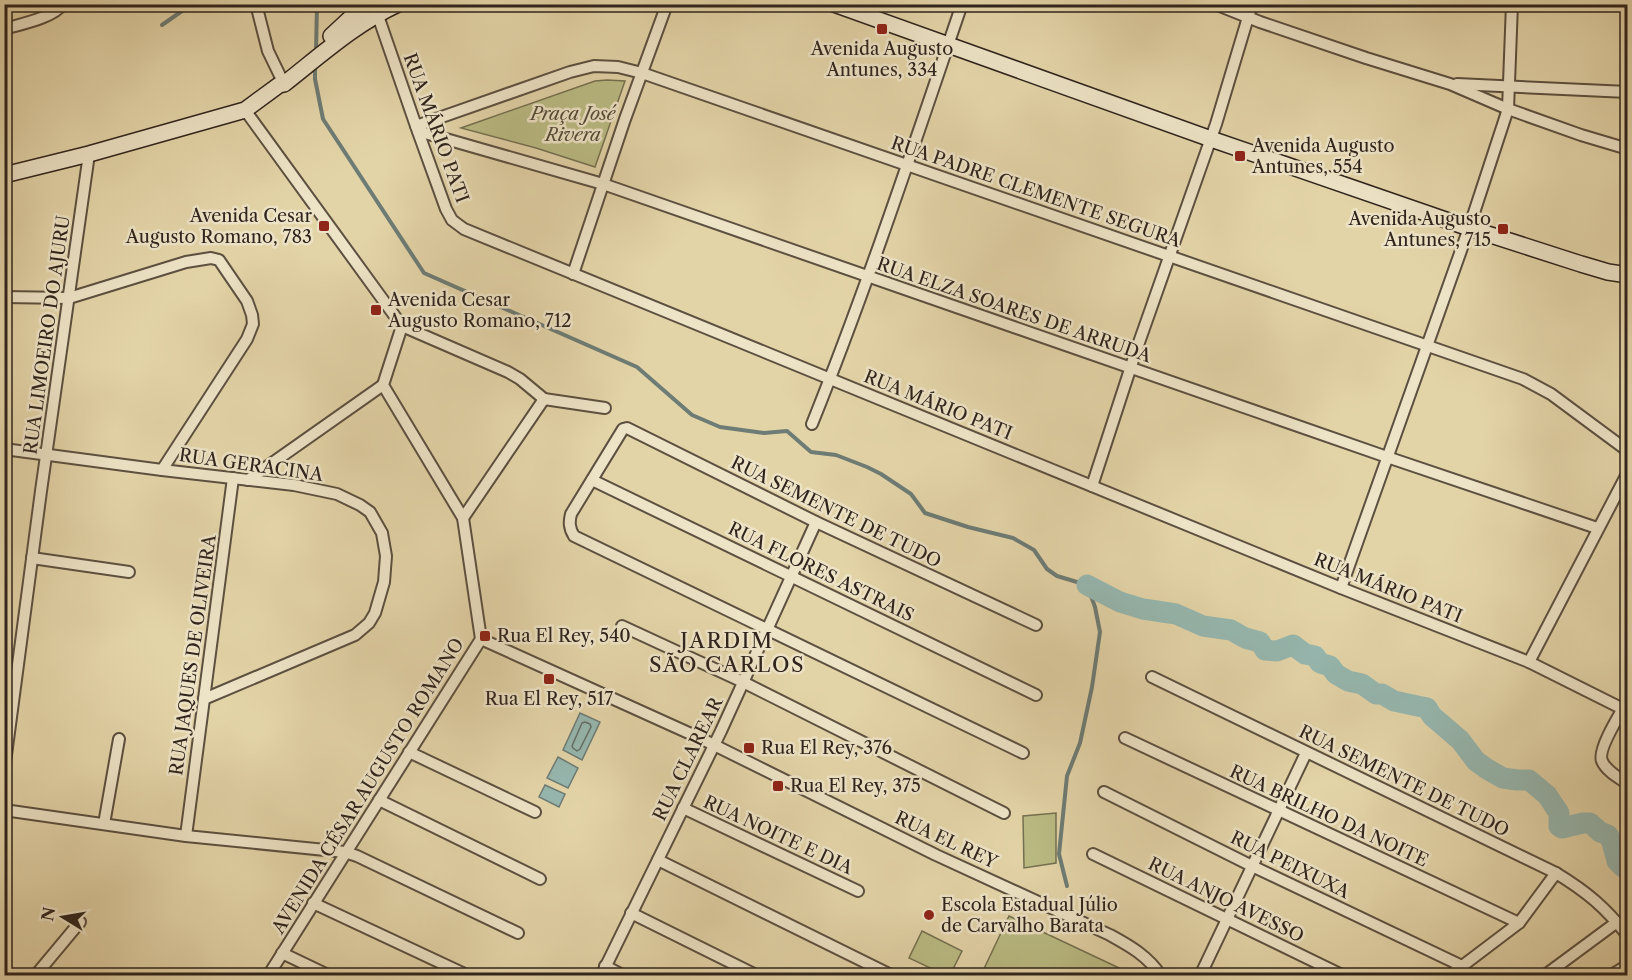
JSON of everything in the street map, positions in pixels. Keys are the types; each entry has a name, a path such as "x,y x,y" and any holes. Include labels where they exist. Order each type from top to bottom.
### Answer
{"street":[{"path":"4,29 51,14 63,4"},
{"path":"256,4 268,51 281,83"},
{"path":"4,175 89,154 245,110 331,41 360,9 398,4"},
{"path":"573,274 667,4"},
{"path":"834,4 1211,139 1469,228 1608,272 1628,274"},
{"path":"812,424 867,276 962,4"},
{"path":"1215,4 1366,58 1450,84 1508,109 1628,149"},
{"path":"1092,486 1211,139 1252,4"},
{"path":"1341,588 1469,228 1508,109 1512,4"},
{"name":"RUA MÁRIO PATI","path":"373,8 446,209 452,220 464,229 1341,588 1529,662 1625,704"},
{"name":"RUA PADRE CLEMENTE SEGURA","path":"417,129 559,76 594,66 618,67 642,73 1523,379 1551,394 1628,451"},
{"path":"1450,84 1628,92"},
{"path":"245,110 402,326 508,372 544,399 605,408"},
{"name":"RUA ELZA SOARES DE ARRUDA","path":"417,129 603,184 1597,528"},
{"name":"RUA LIMOEIRO DO AJURU","path":"4,770 89,154"},
{"path":"4,297 69,298 186,262 211,258 219,260 247,301 252,315 252,324 247,339 162,470"},
{"path":"248,480 383,385 402,326"},
{"name":"AVENIDA CÉSAR AUGUSTO ROMANO","path":"271,973 481,639 463,518 383,385"},
{"path":"463,518 544,399"},
{"name":"RUA SEMENTE DE TUDO","path":"592,480 623,429 627,429 816,522 1036,625"},
{"name":"RUA GERACINA","path":"4,449 294,485 337,494 370,512 382,533 386,556 384,582 375,613 369,623 355,636 204,699"},
{"path":"1529,662 1628,472"},
{"name":"RUA JAQUES DE OLIVEIRA","path":"186,836 233,478"},
{"path":"592,480 571,514 571,530 574,536 1023,753"},
{"name":"RUA FLORES ASTRAIS","path":"592,480 1036,695"},
{"name":"RUA CLAREAR","path":"603,971 743,682 816,522"},
{"path":"32,558 129,572"},
{"path":"622,626 743,682 1004,813"},
{"name":"RUA EL REY","path":"481,639 713,745 936,855 1110,935 1135,948 1161,975"},
{"name":"RUA SEMENTE DE TUDO","path":"1152,677 1556,873 1600,905 1628,936"},
{"path":"1625,704 1601,754 1601,761 1628,784"},
{"name":"RUA BRILHO DA NOITE","path":"1125,738 1519,923"},
{"path":"105,824 119,739"},
{"path":"409,752 535,813"},
{"path":"1202,975 1306,753"},
{"name":"RUA PEIXUXA","path":"1104,792 1252,866 1462,966"},
{"path":"379,800 540,879"},
{"name":"RUA NOITE E DIA","path":"683,808 858,891"},
{"path":"4,810 186,836 345,852 518,933"},
{"name":"RUA ANJO AVESSO","path":"1093,854 1344,975"},
{"path":"658,860 893,975"},
{"path":"1449,975 1519,923 1556,873"},
{"path":"313,903 468,975"},
{"path":"631,913 758,975"},
{"path":"35,975 80,922"},
{"path":"1544,975 1617,922"},
{"path":"282,953 330,975"},
{"path":"1610,975 1628,965"},
{"path":"603,971 624,975"}],"green space":[{"name":"Praça José Rivera","path":"595,81 625,81 595,167 461,128"},
{"path":"1056,813 1056,863 1024,868 1023,816"},
{"path":"1009,916 1134,975 981,975"},
{"path":"922,931 962,951 950,975 945,975 909,958"}],"water":[{"path":"580,713 600,722 582,760 563,750"},
{"path":"558,757 578,768 568,788 547,778"},
{"path":"545,785 565,794 559,807 539,797"}],"waterway":[{"path":"162,25 192,4"},
{"path":"316,52 317,4"},
{"path":"315,65 315,79 323,119 424,273 637,367 692,415 720,427 764,433 787,431 811,452 836,455 881,474 911,494 925,513 1013,538 1034,550 1047,569 1057,576 1087,585 1095,607 1100,632 1092,687 1080,743 1067,776 1059,854 1067,886"},
{"path":"1087,585 1120,602 1143,609 1176,614 1203,626 1231,630 1245,638 1260,642 1265,650 1277,651 1293,645 1305,654 1315,656 1320,663 1330,666 1336,674 1348,681 1362,684 1376,694 1382,694 1394,701 1427,708 1432,716 1460,740 1476,761 1487,769 1503,778 1529,780 1547,795 1559,813 1559,826 1562,828 1590,823 1600,832 1608,835 1617,861 1623,867"}],"place":[{"name":"Avenida Augusto Antunes, 334","path":"882,29"},
{"name":"Avenida Augusto Antunes, 554","path":"1240,156"},
{"name":"Avenida Cesar Augusto Romano, 783","path":"324,226"},
{"name":"Avenida Augusto Antunes, 715","path":"1503,229"},
{"name":"Avenida Cesar Augusto Romano, 712","path":"376,310"},
{"name":"Rua El Rey, 540","path":"485,636"},
{"name":"Rua El Rey, 517","path":"549,679"},
{"name":"Rua El Rey, 376","path":"749,748"},
{"name":"Rua El Rey, 375","path":"778,786"},
{"name":"Escola Estadual Júlio de Carvalho Barata","path":"929,915"}],"district":[{"name":"JARDIM SÃO CARLOS","path":"727,652"}]}
